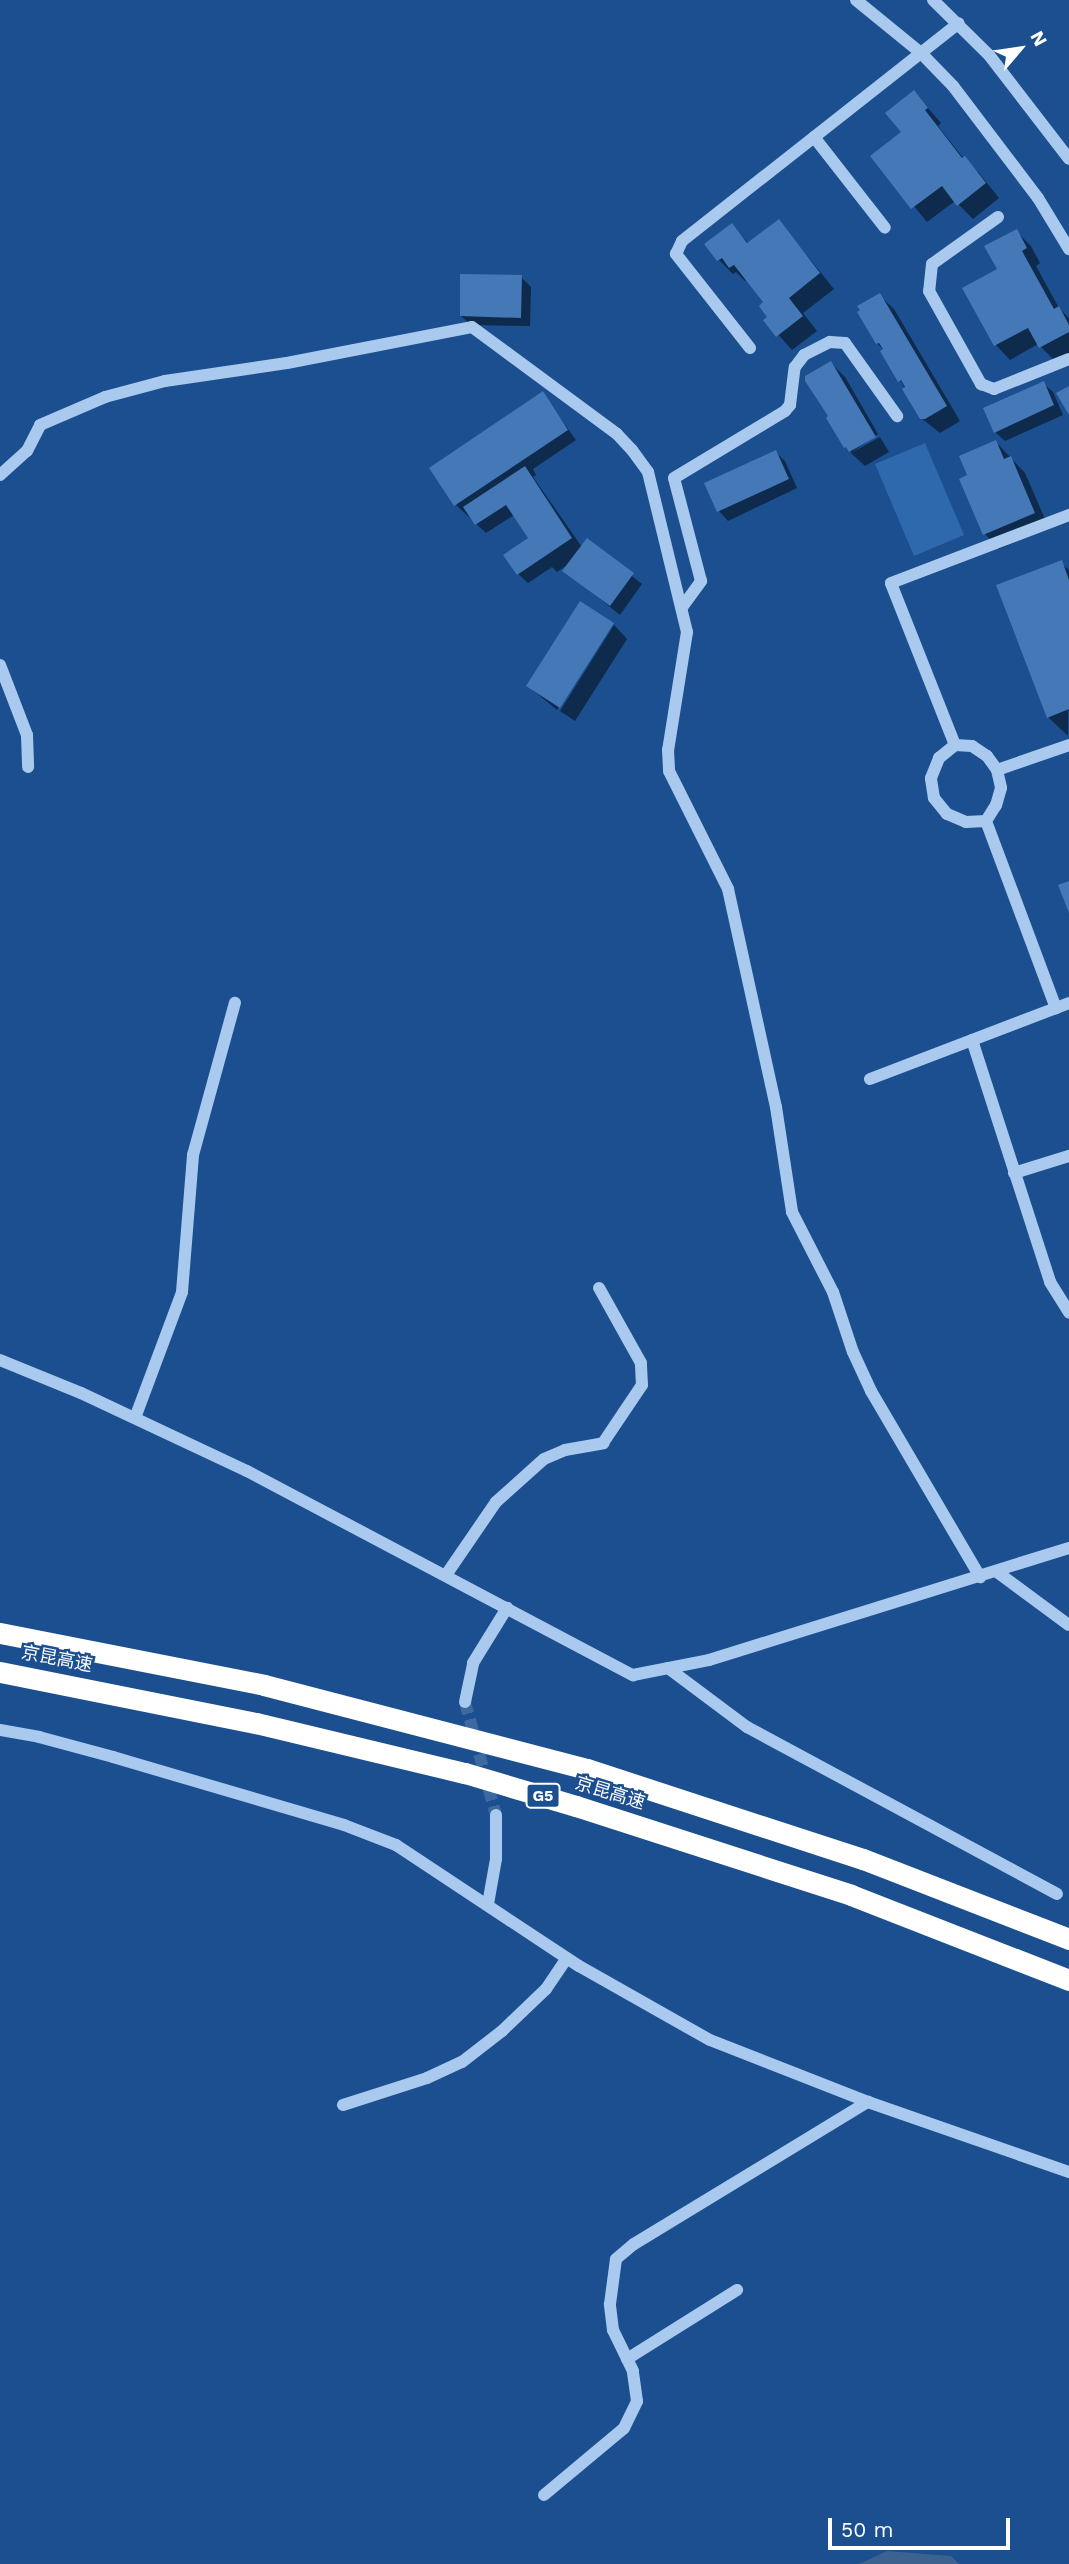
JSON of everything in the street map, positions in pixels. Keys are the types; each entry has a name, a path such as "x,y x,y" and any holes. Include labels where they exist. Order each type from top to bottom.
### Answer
{"highway":[{"name":"京昆高速","path":"0,1633 264,1685 574,1766 863,1859 1069,1939"},
{"name":"京昆高速","path":"0,1672 243,1720 478,1777 851,1895 1069,1980"}],"street":[{"path":"856,0 921,53 999,142 1069,249"},
{"path":"933,0 959,23 1020,94 1069,159"},
{"path":"750,348 676,254 682,241 959,23"},
{"path":"814,137 885,228"},
{"path":"998,217 932,264 929,291 981,384 995,389 1069,359"},
{"path":"0,475 27,451 40,425 105,397 165,381 287,363 472,327 617,434 632,450 648,472 683,606 688,639 668,750 669,771 728,889 776,1107 792,1212 834,1292 853,1352 871,1391 980,1577"},
{"path":"683,606 701,581 674,478 785,411 790,405 795,367 804,355 830,342 845,343 897,416"},
{"path":"955,745 891,583 1069,515"},
{"path":"0,665 27,735 27,766"},
{"path":"955,745 972,746 987,756 997,770 1001,788 996,805 986,821 966,822 947,814 934,798 932,778 939,758 955,745"},
{"path":"997,770 1069,745"},
{"path":"870,1079 1063,1006 986,821"},
{"path":"135,1418 182,1292 193,1155 235,1003"},
{"path":"972,1040 1050,1282 1061,1305 1069,1313"},
{"path":"1014,1173 1069,1156"},
{"path":"446,1575 496,1502 544,1459 565,1450 603,1443 642,1385 641,1363 599,1289"},
{"path":"0,1360 135,1418 247,1471 633,1675 709,1660 1069,1548"},
{"path":"997,1572 1069,1625"},
{"path":"465,1702 473,1663 507,1608"},
{"path":"668,1668 747,1727 1057,1894"},
{"path":"0,1730 88,1750 365,1832 396,1845 567,1958 709,2040 868,2102 1069,2172"},
{"path":"488,1904 496,1859 496,1815"},
{"path":"343,2105 427,2078 462,2062 502,2031 546,1989 567,1958"},
{"path":"544,2496 624,2428 637,2401 638,2386 613,2330 610,2304 612,2274 621,2253 868,2102"},
{"path":"626,2359 737,2290"}],"shaded area":[{"path":"925,443 964,535 914,556 875,464"},
{"path":"887,2551 951,2556 959,2564 859,2564"}],"building":[{"path":"914,90 928,108 925,110 962,158 965,156 986,183 957,206 942,186 911,209 870,156 901,132 885,113"},
{"path":"779,219 820,273 789,298 803,316 776,337 763,320 767,317 759,306 763,302 734,265 729,268 722,258 717,261 704,244 732,223 747,243"},
{"path":"1017,229 1027,248 1022,251 1054,309 1059,306 1069,325 1069,332 1039,348 1028,328 994,346 962,288 997,269 984,246"},
{"path":"460,274 522,275 521,318 460,316"},
{"path":"880,293 947,406 925,419 920,419 902,389 905,387 901,380 898,382 880,351 883,349 879,343 876,344 857,312 860,310 857,306"},
{"path":"831,361 876,437 849,452 844,448 826,418 828,416 805,381 805,376"},
{"path":"1044,381 1054,405 994,433 983,408"},
{"path":"1069,386 1069,415 1056,393"},
{"path":"543,391 568,430 454,506 429,468"},
{"path":"996,440 1004,459 1011,456 1035,513 983,535 959,479 967,475 959,456"},
{"path":"776,450 789,479 717,512 704,483"},
{"path":"525,466 572,538 517,575 503,555 528,538 506,505 475,525 463,507"},
{"path":"587,538 634,573 610,606 562,571"},
{"path":"1062,560 1069,580 1069,709 1047,718 996,585"},
{"path":"580,601 614,623 560,708 526,686"},
{"path":"1069,881 1069,913 1058,885"}],"tunnel":[{"path":"465,1702 496,1815"}]}
